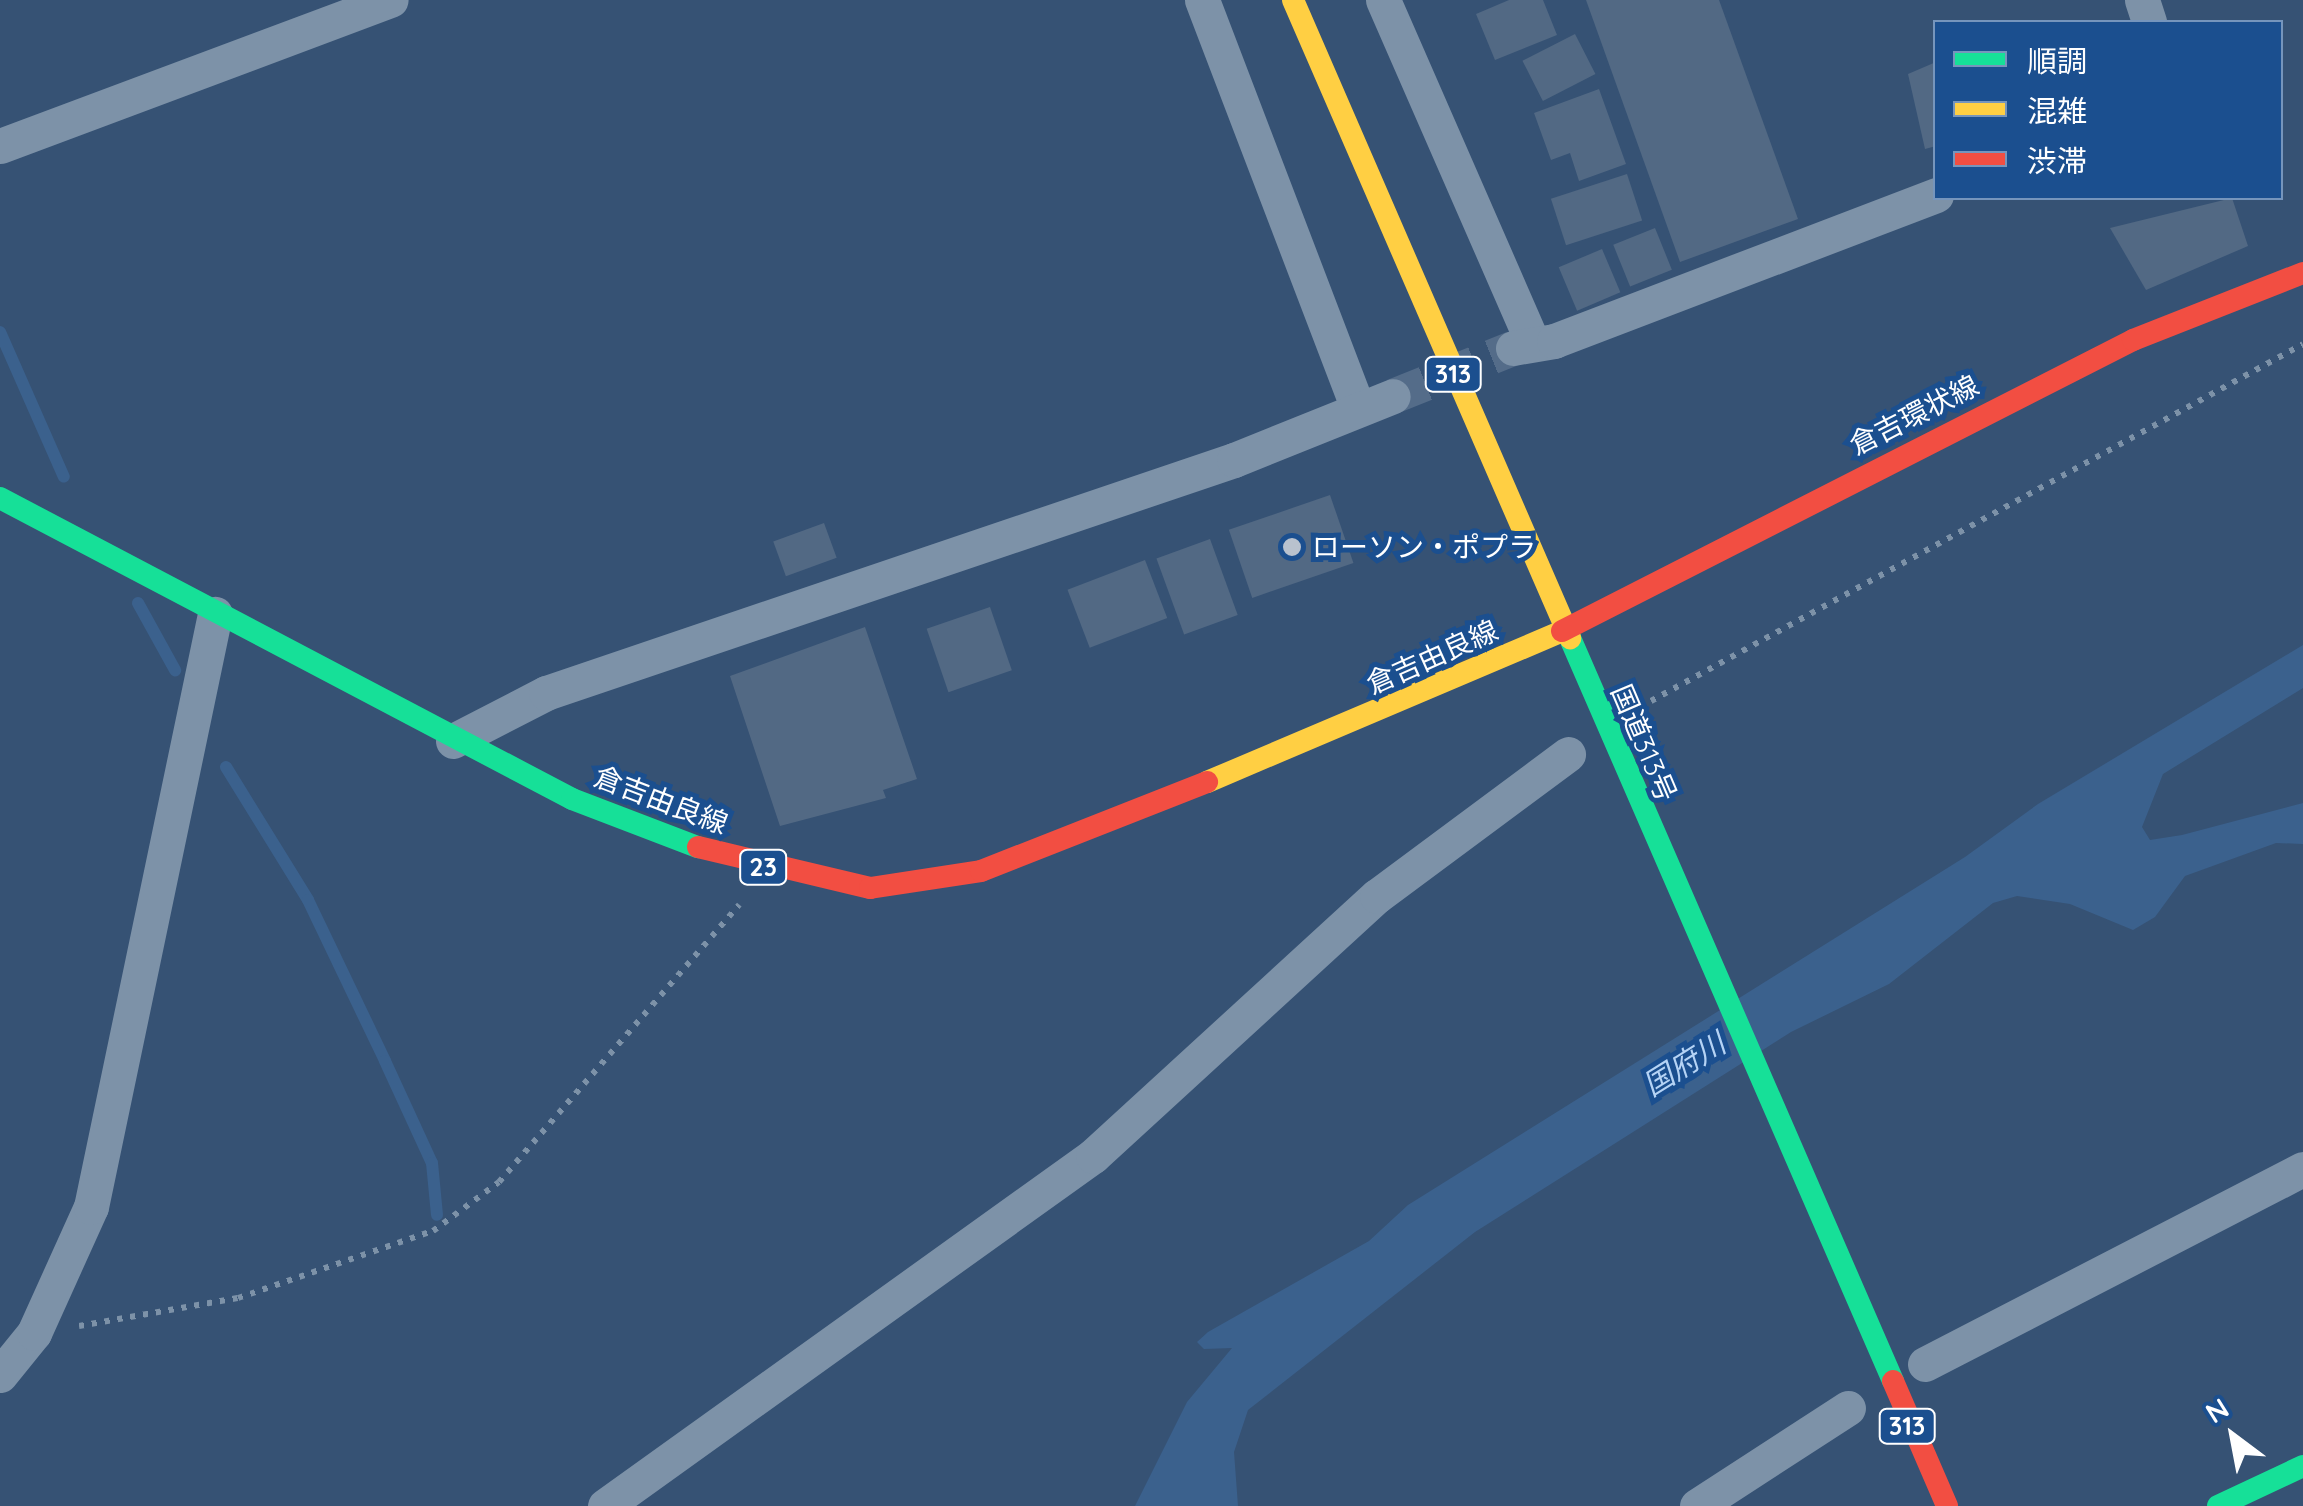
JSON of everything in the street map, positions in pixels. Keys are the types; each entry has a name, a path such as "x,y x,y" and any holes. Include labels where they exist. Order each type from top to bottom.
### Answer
{"main road":[{"name":"国道313号","path":"1293,0 1870,1344 1947,1506"},
{"name":"倉吉環状線","path":"1562,631 2133,340 2303,272"},
{"name":"倉吉由良線","path":"0,498 453,740 658,838 769,869 870,888 981,871 1352,725 1562,631"},
{"path":"2218,1506 2303,1466"}],"street":[{"path":"0,146 392,0"},
{"path":"1202,0 1358,408"},
{"path":"1383,0 1523,346 1933,196"},
{"path":"453,740 546,693 1234,460 1392,396"},
{"path":"0,1376 34,1333 90,1207 216,614"},
{"path":"605,1506 1093,1156 1378,896 1568,754"},
{"path":"1925,1364 2303,1169"},
{"path":"1697,1506 1848,1408"}],"path":[{"path":"1646,704 2303,344"},
{"path":"34,1333 238,1298 433,1231 499,1182 550,1128 769,869"}],"water":[{"name":"国府川","path":"2303,645 2303,688 2163,774 2142,827 2150,840 2303,803 2303,844 2276,843 2185,876 2155,917 2133,930 2070,904 2017,896 1993,903 1889,984 1791,1032 1475,1232 1248,1410 1234,1452 1238,1506 1135,1506 1187,1402 1232,1348 1204,1349 1197,1342 1208,1332 1369,1241 1408,1205 1965,857 2038,804"}],"building":[{"path":"1509,0 1543,0 1557,35 1495,60 1476,14"},
{"path":"1586,0 1719,0 1798,219 1680,262"},
{"path":"1575,34 1595,74 1543,101 1522,61"},
{"path":"1933,63 1933,147 1925,149 1908,74"},
{"path":"1599,89 1626,164 1579,181 1570,153 1551,160 1534,113"},
{"path":"1627,174 1642,221 1566,245 1551,199"},
{"path":"2233,200 2248,246 2146,290 2110,228"},
{"path":"1655,228 1672,270 1630,287 1613,245"},
{"path":"1602,249 1620,292 1577,311 1559,267"},
{"name":"ローソン・ポプラ","path":"1330,495 1353,563 1252,598 1229,530"},
{"path":"824,523 837,558 786,576 773,541"},
{"path":"1210,539 1238,615 1184,635 1156,558"},
{"path":"1145,560 1167,618 1090,648 1068,590"},
{"path":"990,607 1012,670 948,692 927,629"},
{"path":"865,627 917,779 883,790 886,798 780,826 730,676"}],"waterway":[{"path":"0,332 64,477"},
{"path":"138,603 175,670"},
{"path":"226,767 308,900 385,1061 432,1163 437,1215"}],"tunnel":[{"path":"1393,396 1513,348"}],"traffic: fast":[{"path":"0,498 572,799 698,847"},
{"path":"1570,638 1893,1381"},
{"path":"2218,1506 2303,1466"}],"traffic: slow":[{"path":"1293,0 1570,638"},
{"path":"1207,782 1562,631"}],"traffic: jam":[{"path":"1562,631 2133,340 2303,273"},
{"path":"698,847 870,888 981,871 1207,782"},
{"path":"1893,1381 1947,1506"}],"place":[{"name":"ローソン・ポプラ","path":"1292,547"}]}
